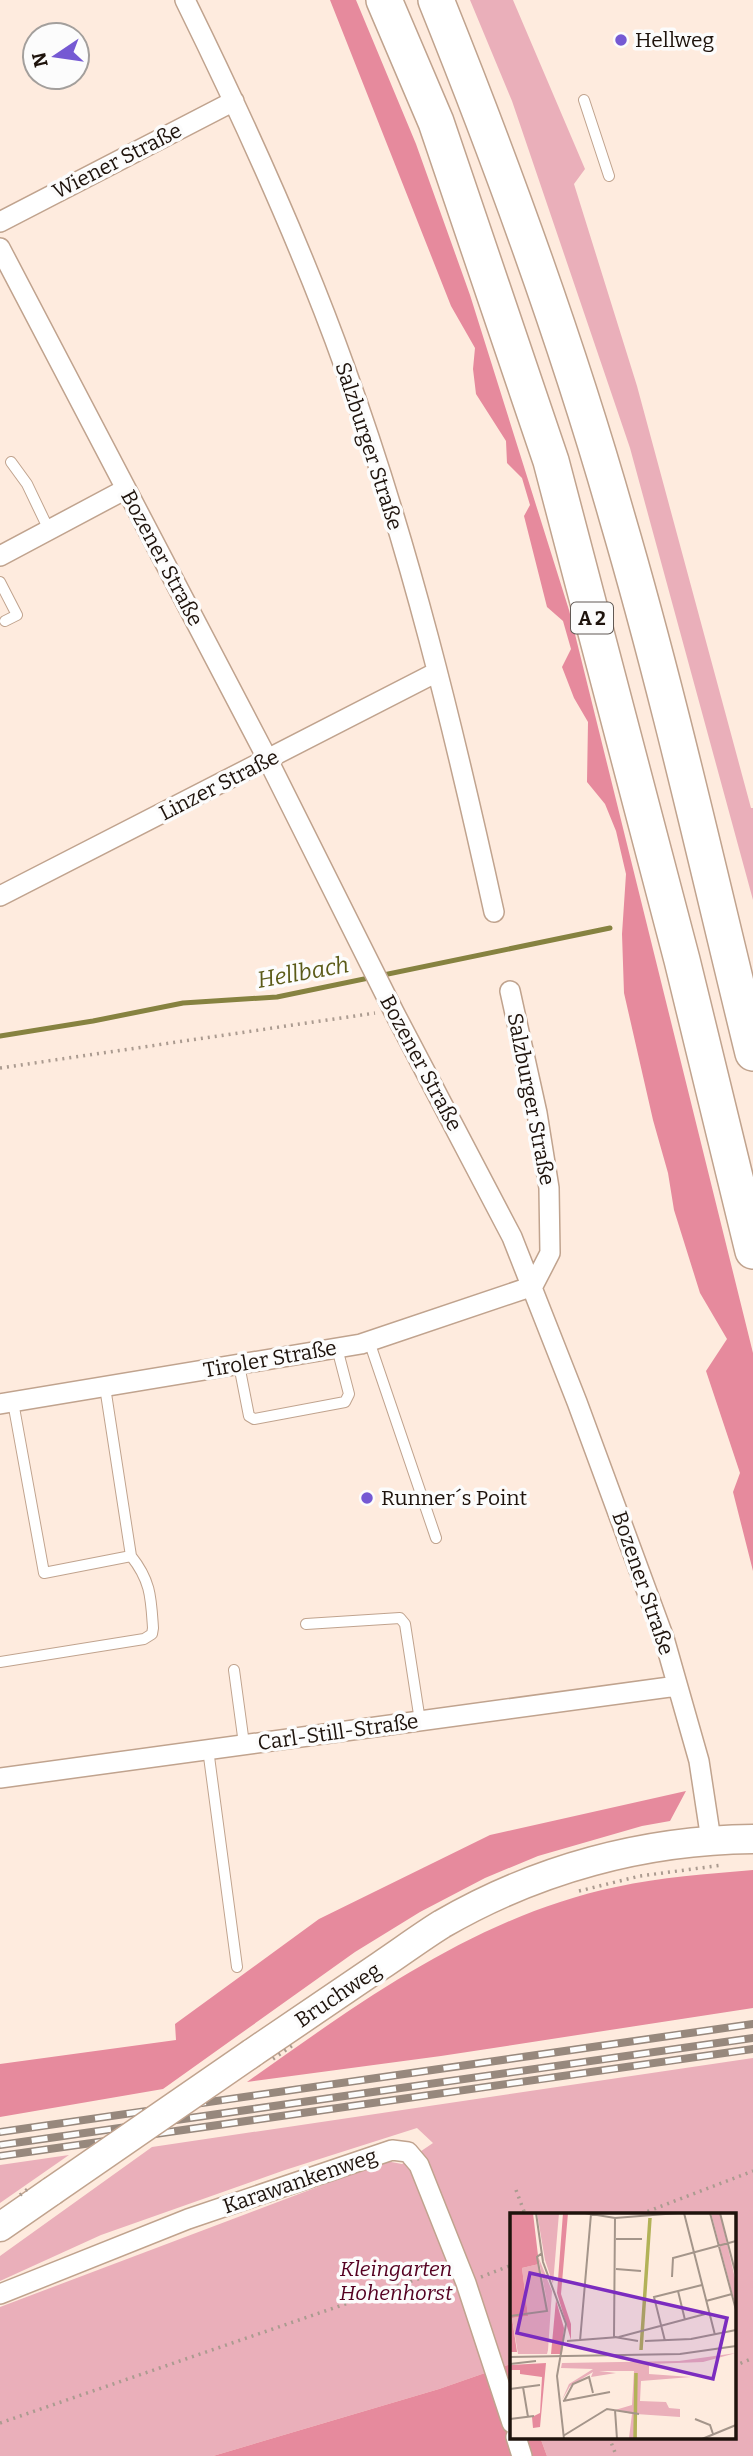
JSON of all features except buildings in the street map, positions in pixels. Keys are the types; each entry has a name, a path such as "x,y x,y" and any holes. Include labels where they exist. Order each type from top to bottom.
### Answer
{"highway":[{"name":"A 2","path":"384,0 436,122 551,460 682,960 753,1251"},
{"name":"A 2","path":"436,0 481,111 536,262 618,517 680,751 753,1053"}],"street":[{"name":"Salzburger Straße","path":"186,0 234,101 310,275 379,466 458,753 494,912"},
{"name":"Wiener Straße","path":"0,222 234,101"},
{"name":"Bozener Straße","path":"0,248 268,760 394,1012 512,1237 533,1286 664,1638 699,1761 711,1840"},
{"path":"0,556 126,489"},
{"name":"Linzer Straße","path":"0,896 437,673"},
{"name":"Salzburger Straße","path":"510,991 537,1113 550,1188 550,1253 533,1286"},
{"name":"Tiroler Straße","path":"6,1403 369,1341 533,1286"},
{"name":"Carl-Still-Straße","path":"0,1778 677,1686"},
{"name":"Bruchweg","path":"0,2227 442,1924 511,1889 595,1860 654,1847 711,1840 753,1839"},
{"name":"Karawankenweg","path":"0,2294 188,2219 392,2150 408,2152 419,2165 462,2274 510,2417"},
{"path":"516,2438 522,2456"}],"lane":[{"path":"584,100 609,176"},
{"path":"11,462 26,484 49,530"},
{"path":"0,582 17,615 5,621"},
{"path":"369,1341 436,1538"},
{"path":"239,1365 249,1416 254,1419 345,1402 349,1394 337,1348"},
{"path":"0,1662 149,1637 153,1628 150,1591 144,1572 131,1556 105,1387"},
{"path":"6,1403 44,1573 131,1556"},
{"path":"306,1624 400,1618 405,1624 420,1721"},
{"path":"234,1670 244,1745"},
{"path":"208,1749 237,1966"}],"path":[{"path":"0,1068 365,1014 394,1012"},
{"path":"569,1894 640,1876 726,1865"},
{"path":"293,2045 304,2038"},
{"path":"644,2213 753,2171"},
{"path":"516,2190 525,2213"},
{"path":"0,2423 462,2274 510,2265"},
{"path":"736,2365 753,2358"},
{"path":"609,2438 616,2455"}],"green space":[{"path":"470,0 513,0 585,169 574,184 637,386 753,808 753,900 630,448 512,101"},
{"name":"Kleingarten Hohenhorst","path":"753,2058 753,2456 547,2456 540,2438 736,2438 736,2213 510,2213 510,2364 439,2389 213,2456 0,2456 0,2307 386,2161 402,2164 433,2143 417,2128 285,2170 101,2235 0,2281 0,2256 152,2147"},
{"path":"69,2155 0,2203 0,2165"}],"shaded area":[{"path":"330,0 356,0 416,144 470,295 569,610 753,1353 753,1571 733,1492 740,1473 706,1371 727,1339 700,1293 674,1210 668,1173 624,993 622,934 626,874 616,831 605,804 587,782 588,722 574,698 562,667 571,649 563,621 547,607 524,516 530,505 522,478 507,463 506,441 476,394 473,369 475,348 451,306"},
{"path":"686,1791 670,1821 642,1826 538,1856 485,1878 420,1912 355,1952 163,2089 0,2117 0,2064 176,2040 175,2024 319,1919 490,1835"},
{"path":"753,1870 753,2008 441,2056 247,2082 422,1965 516,1918 565,1900 616,1887 667,1878"},
{"path":"510,2364 510,2438 540,2438 547,2456 213,2456 439,2389"}],"waterway":[{"name":"Hellbach","path":"0,1036 183,1003 277,997 610,928"}],"railway":[{"path":"0,2132 753,2024"},
{"path":"0,2145 753,2038"},
{"path":"0,2156 753,2049"}],"place":[{"name":"Hellweg","path":"621,40"},
{"name":"Runner´s Point","path":"367,1498"}]}
